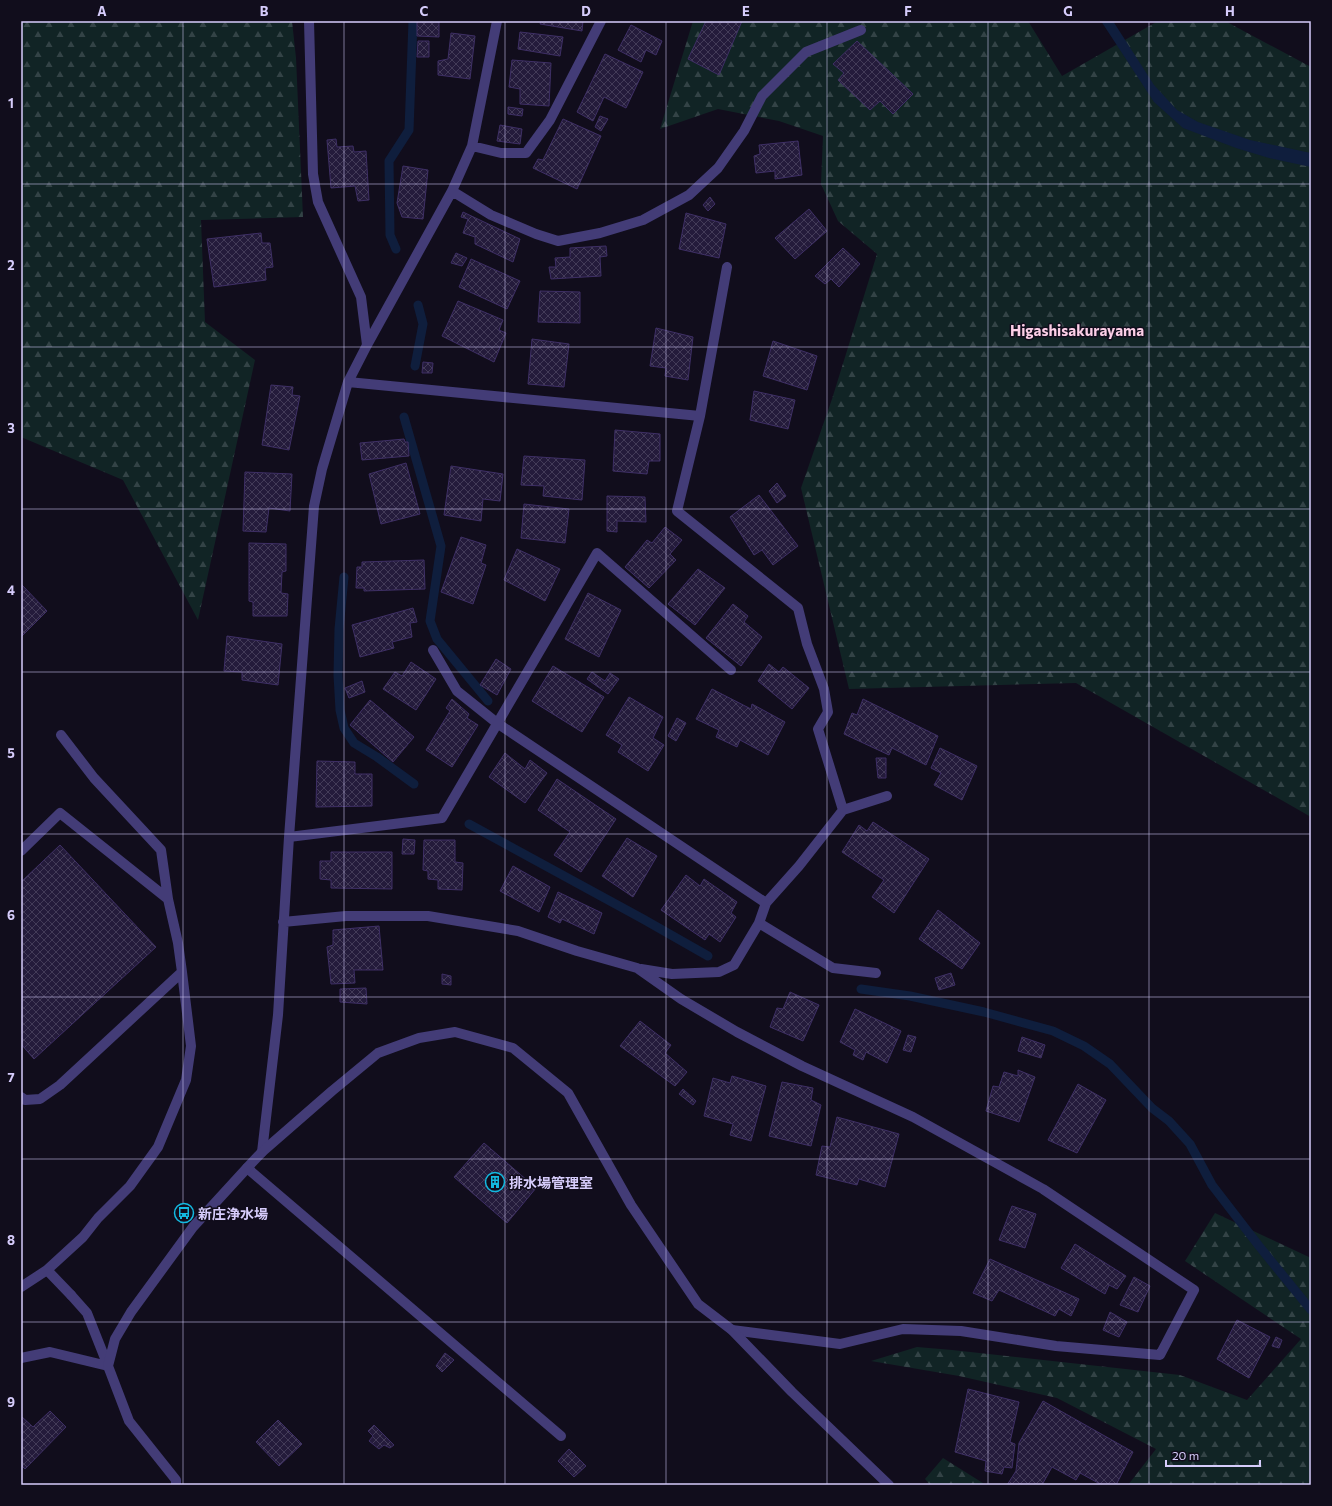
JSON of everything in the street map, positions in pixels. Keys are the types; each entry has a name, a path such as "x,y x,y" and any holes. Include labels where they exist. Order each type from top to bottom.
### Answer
{"street":[{"path":"309,21 313,174 318,202 361,297 366,345"},
{"path":"262,1152 278,1015 289,837 314,506 322,469 348,382 366,345 452,191 472,146 497,21"},
{"path":"472,146 501,153 526,153 550,120 600,21"},
{"path":"452,191 491,215 536,234 558,241 600,233 643,220 689,195 718,168 744,132 762,96 806,52 861,30"},
{"path":"727,267 700,416 677,511 798,608 806,644 824,689 828,712 818,729 843,810"},
{"path":"348,382 700,416"},
{"path":"289,837 442,818 597,553 731,670"},
{"path":"433,650 457,691 497,723 766,903"},
{"path":"21,1287 47,1270 83,1237 98,1218 130,1186 158,1147 186,1080 191,1046 178,943 168,899 161,850 94,778 61,735"},
{"path":"283,922 346,916 428,916 518,931 577,951 637,968 672,974 719,972 734,965 759,923 766,903 799,866 843,810 887,796"},
{"path":"21,850 60,813 168,899"},
{"path":"759,923 833,968 876,973"},
{"path":"637,968 681,998 737,1032 802,1066 914,1117 1043,1189 1194,1290 1160,1355 1056,1346 961,1331 903,1329 840,1344 732,1330"},
{"path":"21,1097 25,1100 40,1099 60,1085 182,972"},
{"path":"108,1366 115,1339 131,1312 193,1227 262,1152 378,1053 419,1038 455,1032 513,1048 568,1093 631,1205 698,1304 732,1330 792,1392 889,1485"},
{"path":"247,1168 562,1436"},
{"path":"47,1270 87,1313 129,1421 176,1480 176,1485"},
{"path":"21,1358 50,1352 108,1366"}],"green space":[{"path":"21,21 292,21 296,58 303,217 201,220 205,322 255,360 198,620 123,480 21,437"},
{"path":"693,21 1028,21 1062,76 1158,21 1225,21 1311,67 1311,389 1309,392 1311,394 1311,817 1076,683 849,689 801,488 832,399 877,254 838,221 821,184 823,136 779,121 718,109 660,129"},
{"path":"1215,1213 1311,1258 1311,1485 1128,1485 1156,1449 1057,1398 959,1376 871,1361 917,1347 952,1350 1180,1375 1247,1400 1301,1339 1185,1261"},
{"path":"943,1458 986,1485 930,1485 925,1479"}],"water":[{"path":"1101,21 1113,21 1154,85 1177,110 1198,122 1250,140 1311,153 1311,167 1269,158 1236,148 1183,128 1154,102"}],"building":[{"path":"417,21 439,22 439,37 417,36"},
{"path":"541,21 583,21 582,31 540,24"},
{"path":"706,21 742,21 719,75 688,59"},
{"path":"631,25 662,41 656,55 646,50 641,62 618,50"},
{"path":"520,32 563,37 560,56 518,49"},
{"path":"451,33 475,36 470,79 438,75 438,61 448,59"},
{"path":"418,41 429,41 429,57 417,57"},
{"path":"857,41 913,94 893,114 880,101 870,110 838,80 844,73 833,64"},
{"path":"605,54 643,72 626,108 604,97 593,121 577,112"},
{"path":"512,60 551,63 549,106 520,104 520,89 509,87"},
{"path":"508,107 523,109 522,116 508,114"},
{"path":"600,116 608,119 601,131 595,127"},
{"path":"563,119 601,136 577,189 533,168 538,159 543,160"},
{"path":"500,125 522,129 520,144 497,141"},
{"path":"336,139 337,147 353,146 354,152 366,151 369,200 358,201 355,186 331,188 327,140"},
{"path":"798,141 802,175 775,179 775,171 756,173 754,156 760,154 759,145"},
{"path":"403,166 428,170 423,219 402,217 397,203"},
{"path":"710,197 715,204 708,211 703,205"},
{"path":"809,209 827,231 795,259 775,238"},
{"path":"463,212 520,239 513,262 475,244 475,237 463,233 468,219 461,217"},
{"path":"686,213 726,224 719,258 679,249"},
{"path":"261,233 262,243 270,243 273,267 265,268 266,280 214,287 207,239"},
{"path":"606,246 607,256 600,257 601,276 551,279 549,267 556,267 555,258 570,257 570,248"},
{"path":"843,248 860,264 839,287 831,279 825,284 815,276"},
{"path":"456,253 467,258 462,266 451,263"},
{"path":"471,259 520,281 507,309 459,287"},
{"path":"540,291 580,292 580,323 538,322"},
{"path":"458,301 503,320 499,330 506,333 494,362 442,336"},
{"path":"656,328 693,337 688,380 665,376 666,368 650,366"},
{"path":"532,339 569,344 564,387 528,384"},
{"path":"773,341 817,356 807,390 763,376"},
{"path":"423,362 433,363 432,373 422,373"},
{"path":"271,385 293,387 292,395 300,396 289,450 262,445"},
{"path":"754,391 795,400 788,429 750,420"},
{"path":"615,430 660,434 660,461 649,461 647,474 613,471"},
{"path":"404,439 405,442 408,442 409,456 362,460 360,443"},
{"path":"524,456 585,460 582,500 543,496 544,486 521,485"},
{"path":"406,463 420,514 381,524 369,474"},
{"path":"451,466 503,474 500,501 483,499 481,521 444,515"},
{"path":"245,472 292,474 290,511 269,508 266,532 243,531"},
{"path":"777,483 786,496 777,503 769,491"},
{"path":"759,495 798,546 773,565 762,550 754,555 730,517"},
{"path":"607,496 645,497 646,522 617,521 617,532 607,531"},
{"path":"524,504 569,509 565,543 521,538"},
{"path":"665,527 682,540 670,554 676,560 649,588 625,567 647,540 652,543"},
{"path":"461,537 486,545 481,563 486,565 473,604 441,592"},
{"path":"249,543 286,544 286,571 282,572 281,593 288,594 287,616 253,616 253,602 249,601"},
{"path":"517,549 560,569 545,601 504,580"},
{"path":"424,560 425,589 364,591 364,588 356,588 357,567 362,567 362,562"},
{"path":"698,569 725,588 695,625 668,604"},
{"path":"21,584 47,611 21,637"},
{"path":"588,593 621,610 599,657 565,639"},
{"path":"733,604 748,616 744,622 762,637 741,666 706,638"},
{"path":"413,608 417,622 410,623 412,637 392,642 394,648 360,657 352,625"},
{"path":"227,636 282,644 278,685 242,680 242,672 224,671"},
{"path":"496,659 511,669 497,695 480,685"},
{"path":"411,662 436,679 416,710 383,689 395,672 402,676"},
{"path":"769,664 779,672 783,667 809,688 792,709 758,681"},
{"path":"553,666 604,697 582,732 532,701"},
{"path":"592,672 605,681 610,673 619,679 608,694 587,679"},
{"path":"362,681 365,692 349,698 345,688"},
{"path":"712,689 751,709 752,704 785,722 768,755 740,740 737,747 716,737 719,730 696,719"},
{"path":"629,697 663,717 653,738 664,745 648,771 618,752 622,745 606,735"},
{"path":"452,699 469,714 467,718 478,725 452,767 426,750 450,711 446,708"},
{"path":"863,699 938,736 926,765 892,748 889,755 844,734 852,713 857,715"},
{"path":"370,700 414,737 393,762 350,725"},
{"path":"677,718 686,723 676,741 668,736"},
{"path":"940,748 977,766 962,800 934,785 941,773 931,768"},
{"path":"505,753 525,769 530,760 547,773 525,803 489,777"},
{"path":"876,758 886,758 886,778 878,778"},
{"path":"317,761 355,762 355,774 372,774 372,806 316,807"},
{"path":"557,779 616,819 581,872 554,855 570,832 538,810"},
{"path":"873,822 929,859 894,913 872,897 884,880 842,852 859,825 867,831"},
{"path":"627,838 657,856 633,897 602,876"},
{"path":"403,839 415,840 414,854 402,854"},
{"path":"424,840 455,840 455,862 463,863 462,890 438,889 438,880 428,879 428,871 423,870"},
{"path":"60,845 156,947 34,1059 21,1044 21,882"},
{"path":"331,852 392,852 392,889 331,888 331,880 320,879 320,861 331,861"},
{"path":"513,866 550,887 539,912 500,891"},
{"path":"686,875 700,886 704,879 737,902 731,913 736,917 720,942 709,934 705,940 661,910"},
{"path":"558,892 602,913 594,934 562,919 560,923 548,917"},
{"path":"938,910 980,943 962,969 919,939"},
{"path":"379,926 383,970 354,970 355,983 331,984 327,947 333,945 333,930"},
{"path":"951,973 955,985 939,990 935,978"},
{"path":"442,974 451,976 451,985 442,984"},
{"path":"366,988 367,1004 340,1002 340,989"},
{"path":"790,992 819,1005 803,1041 770,1027 777,1008 783,1009"},
{"path":"855,1009 901,1031 887,1063 866,1052 863,1060 853,1055 855,1050 840,1042"},
{"path":"640,1021 671,1045 665,1053 687,1072 675,1086 620,1046"},
{"path":"908,1035 916,1037 911,1052 903,1050"},
{"path":"1022,1037 1045,1045 1041,1058 1018,1051"},
{"path":"1018,1070 1035,1077 1019,1122 986,1111 993,1086 999,1087 1004,1072 1018,1076"},
{"path":"732,1076 766,1086 751,1141 730,1135 733,1124 704,1116 713,1078 730,1083"},
{"path":"782,1082 813,1088 811,1100 821,1105 811,1146 769,1136"},
{"path":"1078,1084 1106,1100 1077,1153 1048,1140"},
{"path":"683,1089 696,1101 693,1105 679,1094"},
{"path":"837,1117 899,1134 885,1187 859,1179 857,1185 816,1175 822,1146 830,1147"},
{"name":"排水場管理室","path":"484,1143 536,1188 507,1223 454,1177"},
{"path":"1012,1206 1036,1214 1025,1248 999,1240"},
{"path":"1075,1244 1126,1276 1117,1289 1109,1285 1105,1294 1061,1268"},
{"path":"990,1259 1079,1299 1071,1316 1059,1309 1055,1316 999,1290 992,1301 973,1293"},
{"path":"1134,1277 1150,1286 1138,1312 1120,1305"},
{"path":"1110,1312 1127,1322 1119,1337 1103,1330"},
{"path":"1237,1320 1270,1337 1249,1378 1217,1359"},
{"path":"1276,1337 1282,1340 1279,1348 1272,1346"},
{"path":"445,1353 454,1360 442,1372 436,1366"},
{"path":"968,1389 1019,1402 1010,1442 1015,1444 1012,1468 1004,1467 1002,1474 985,1471 986,1461 955,1452"},
{"path":"1043,1401 1133,1452 1116,1485 1102,1485 1080,1473 1076,1480 1052,1467 1042,1485 1007,1485 1016,1471 1019,1443"},
{"path":"50,1411 66,1427 25,1469 21,1465 21,1416 33,1427"},
{"path":"278,1420 302,1444 279,1466 256,1442"},
{"path":"374,1425 394,1445 390,1448 384,1445 379,1449 369,1441 373,1436 368,1431"},
{"path":"569,1449 586,1466 574,1477 558,1461"}],"waterway":[{"path":"396,249 390,235 389,161 409,130 413,21"},
{"path":"415,366 423,324 418,305"},
{"path":"404,417 441,546 430,621 437,639 488,701"},
{"path":"344,577 339,629 338,675 340,710 344,728 354,743 377,757 414,784"},
{"path":"469,824 708,956"},
{"path":"861,989 910,996 984,1012 1053,1031 1084,1046 1110,1064 1152,1108 1169,1121 1190,1144 1212,1185 1311,1310"}],"place":[{"name":"排水場管理室","path":"495,1182"},
{"name":"新庄浄水場","path":"184,1213"}],"district":[{"name":"Higashisakurayama","path":"1077,330"}]}
